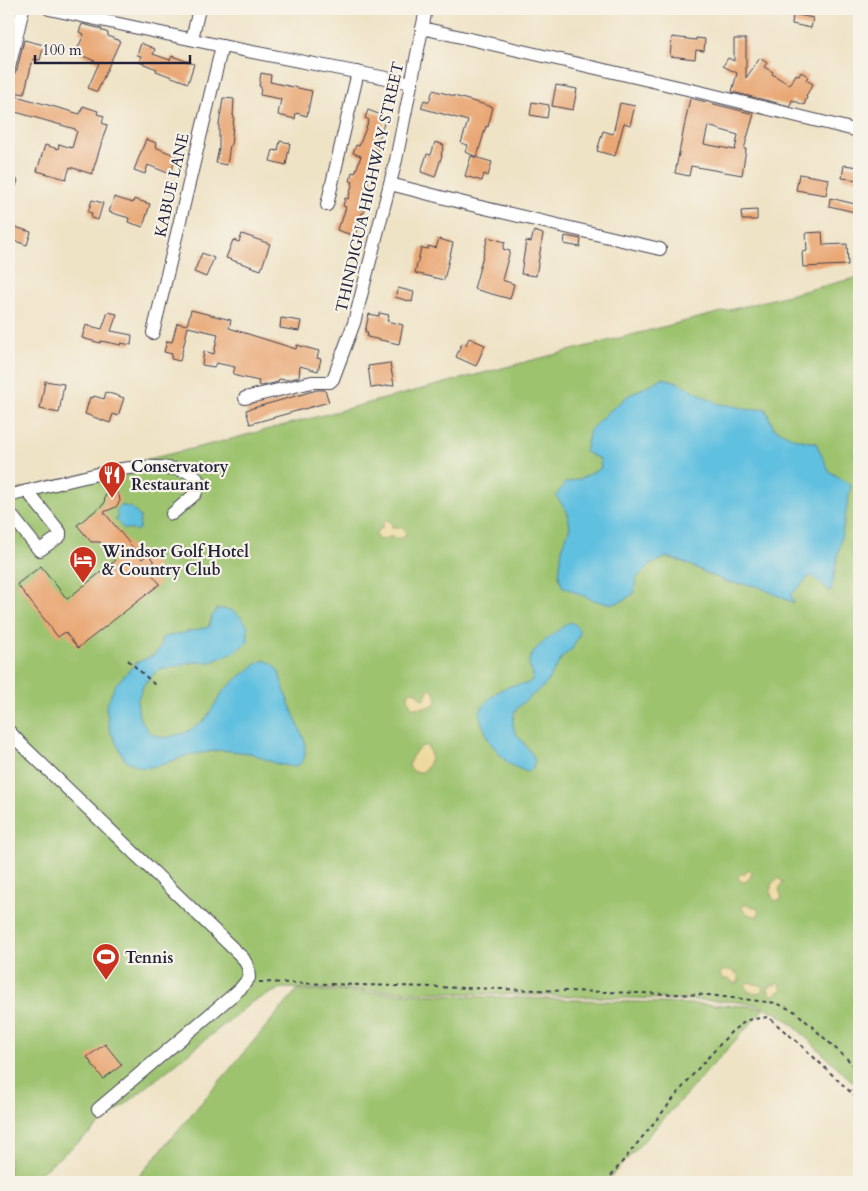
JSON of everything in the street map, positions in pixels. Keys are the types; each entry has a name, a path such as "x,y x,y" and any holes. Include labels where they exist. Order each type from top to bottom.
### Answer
{"street":[{"path":"9,68 23,9"},
{"path":"49,9 222,46 412,83"},
{"path":"192,39 199,9"},
{"name":"THINDIGUA HIGHWAY STREET","path":"245,398 312,382 330,382 333,379 354,323 390,184 426,9"},
{"path":"422,28 859,131"},
{"name":"KABUE LANE","path":"153,333 222,46"},
{"path":"327,205 358,72"},
{"path":"390,184 660,249"},
{"path":"9,496 124,468 167,467 191,473 197,478 199,483 195,494 172,514"},
{"path":"9,512 38,550 60,536 60,532 27,491"},
{"path":"9,731 243,958 248,967 249,978 240,989 98,1109"}],"path":[{"path":"128,660 155,684"},
{"path":"245,982 708,995 776,1003 796,1012 859,1070"},
{"path":"606,1182 695,1072 732,1031 747,1020 768,1017 859,1100"}],"green space":[{"path":"859,277 859,1088 789,1021 770,1010 746,1003 282,988 252,1002 29,1182 9,1182 9,492 216,443"},
{"path":"297,990 749,1006 764,1009 606,1182 134,1182"}],"sand":[{"path":"387,520 391,522 392,527 404,529 405,536 379,540 376,536 377,531 382,528 383,523"},
{"path":"430,689 437,698 434,704 420,708 412,707 408,699 410,692 417,692 423,699"},
{"path":"423,746 429,749 430,761 423,772 415,772 409,767 410,760 415,752"},
{"path":"749,869 752,872 750,878 745,882 740,881 738,876 745,874"},
{"path":"780,879 783,883 779,889 782,899 776,901 771,891 772,883"},
{"path":"742,906 756,907 759,911 758,916 745,912"},
{"path":"726,970 738,975 738,983 734,983 729,979 722,979 720,974"},
{"path":"748,982 762,986 762,991 752,993 745,987"},
{"path":"778,983 782,990 771,995 769,987"}],"water":[{"path":"663,378 675,381 719,404 749,410 765,408 774,428 796,439 816,443 829,471 851,485 831,592 811,575 791,595 794,603 757,586 726,582 683,562 667,557 650,565 636,579 634,593 620,602 606,603 583,596 562,586 559,576 562,549 570,527 567,511 556,496 565,483 582,478 601,468 600,459 585,452 590,430 629,395"},
{"path":"120,506 131,507 141,518 139,520 139,529 135,531 128,528 125,530 115,519 118,517 116,512"},
{"path":"217,609 235,612 241,617 248,626 248,642 234,652 211,662 192,662 159,669 144,684 137,701 139,717 150,733 163,738 185,733 205,720 224,690 264,660 273,664 278,670 305,742 305,756 301,763 295,767 277,764 250,753 221,750 188,755 161,765 143,768 125,760 110,731 106,707 115,685 136,663 154,655 161,647 161,638 209,627 211,618"},
{"path":"569,622 576,626 580,633 572,649 563,656 546,684 519,706 514,713 513,725 515,732 532,754 535,761 532,769 527,772 511,765 489,741 480,713 491,697 502,689 514,685 527,684 532,680 533,675 529,664 533,653 544,641"}],"building":[{"path":"793,14 813,18 811,28 792,24"},
{"path":"82,24 102,29 108,33 108,36 120,41 97,92 88,88 99,63 79,54 81,49 78,48 84,34 79,32"},
{"path":"672,37 696,40 696,38 705,39 704,51 696,50 695,59 670,56"},
{"path":"734,39 746,39 746,78 760,58 767,63 764,67 790,85 796,74 799,76 801,72 808,76 806,80 813,84 806,96 804,105 792,100 790,106 732,92 737,73 723,66 728,58 734,61"},
{"path":"24,40 44,45 40,60 33,59 24,94 10,91"},
{"path":"141,43 155,49 153,54 170,60 172,56 194,64 188,83 156,71 157,69 139,62 141,56 137,55"},
{"path":"261,73 271,75 270,82 312,91 307,116 296,113 295,119 278,115 281,99 260,95"},
{"path":"556,85 577,89 573,110 552,106"},
{"path":"433,90 493,107 477,157 465,152 468,145 461,143 468,121 421,108 424,100 429,102"},
{"path":"16,96 80,114 83,106 98,111 97,114 104,116 102,123 107,125 92,174 70,167 66,179 37,171 45,145 58,149 59,144 72,148 77,131 12,111"},
{"path":"223,98 234,99 231,145 227,165 216,163"},
{"path":"690,98 754,114 744,149 746,149 742,175 691,166 689,176 675,173","holes":["708,126 738,135 735,150 704,144"]},
{"path":"532,102 549,105 547,118 530,115"},
{"path":"620,103 635,106 630,125 624,123 615,156 597,151 603,131 613,134"},
{"path":"368,110 386,117 378,142 381,143 372,166 379,169 355,236 337,230 346,207 343,206 345,198 348,199 353,182 350,181 352,172 355,173 361,156 353,153 356,145 359,146 369,120 365,118"},
{"path":"146,139 156,143 155,147 177,156 170,174 148,165 145,174 134,170"},
{"path":"280,141 290,143 286,165 270,161 273,150 278,151"},
{"path":"435,142 444,145 435,177 421,172 427,154 431,155"},
{"path":"471,156 492,162 488,176 484,174 482,181 465,176"},
{"path":"844,165 859,167 859,180 842,178"},
{"path":"799,174 829,179 826,195 796,190"},
{"path":"9,177 18,180 11,202 9,202"},
{"path":"114,197 133,203 134,199 150,204 143,227 128,222 129,218 109,212"},
{"path":"830,198 859,205 859,213 829,206"},
{"path":"92,200 103,203 98,220 91,218 92,213 88,212"},
{"path":"757,210 757,220 742,220 741,211"},
{"path":"9,225 31,232 27,245 9,239"},
{"path":"534,231 543,234 536,276 521,274 526,241 531,242"},
{"path":"822,232 823,245 847,244 848,265 803,267 802,252 807,251 806,233"},
{"path":"242,234 270,244 261,270 226,258 233,240 239,242"},
{"path":"565,236 581,239 580,247 564,244"},
{"path":"488,237 505,242 503,249 510,251 502,280 514,284 510,299 474,289"},
{"path":"439,239 453,243 444,280 415,273 421,248 428,249 428,246 436,248"},
{"path":"202,253 214,258 206,277 194,272"},
{"path":"398,288 414,292 412,302 395,297"},
{"path":"191,310 231,320 229,328 296,349 297,345 319,351 317,358 321,359 318,371 300,366 299,377 287,380 279,379 278,382 262,386 258,385 259,381 233,374 235,367 216,363 214,367 202,365 204,351 214,354 218,334 188,327 180,361 171,359 172,354 164,352 167,341 172,342 177,323 187,325"},
{"path":"108,312 117,314 111,331 132,335 131,345 101,341 100,343 82,338 86,325 102,329"},
{"path":"379,313 389,315 387,321 403,325 399,344 367,337 368,332 365,332 369,314 379,316"},
{"path":"281,318 301,321 299,331 280,328"},
{"path":"469,338 485,345 476,366 456,357 462,343 466,345"},
{"path":"390,363 394,385 371,388 368,366"},
{"path":"45,381 64,384 59,413 40,409"},
{"path":"317,390 325,390 329,402 250,424 246,410"},
{"path":"106,392 124,398 118,416 113,414 110,423 85,414 90,397 93,398 94,396 104,399"},
{"path":"109,492 117,493 120,501 116,507 104,512 142,559 148,554 158,567 151,573 160,584 78,648 65,632 58,637 17,584 41,566 67,599 115,561 100,542 91,542 77,525 104,504 105,496"},
{"path":"105,1044 122,1065 103,1079 87,1057"}],"place":[{"name":"Conservatory Restaurant","path":"112,499"},
{"name":"Windsor Golf Hotel & Country Club","path":"83,584"},
{"name":"Tennis","path":"106,981"}]}
